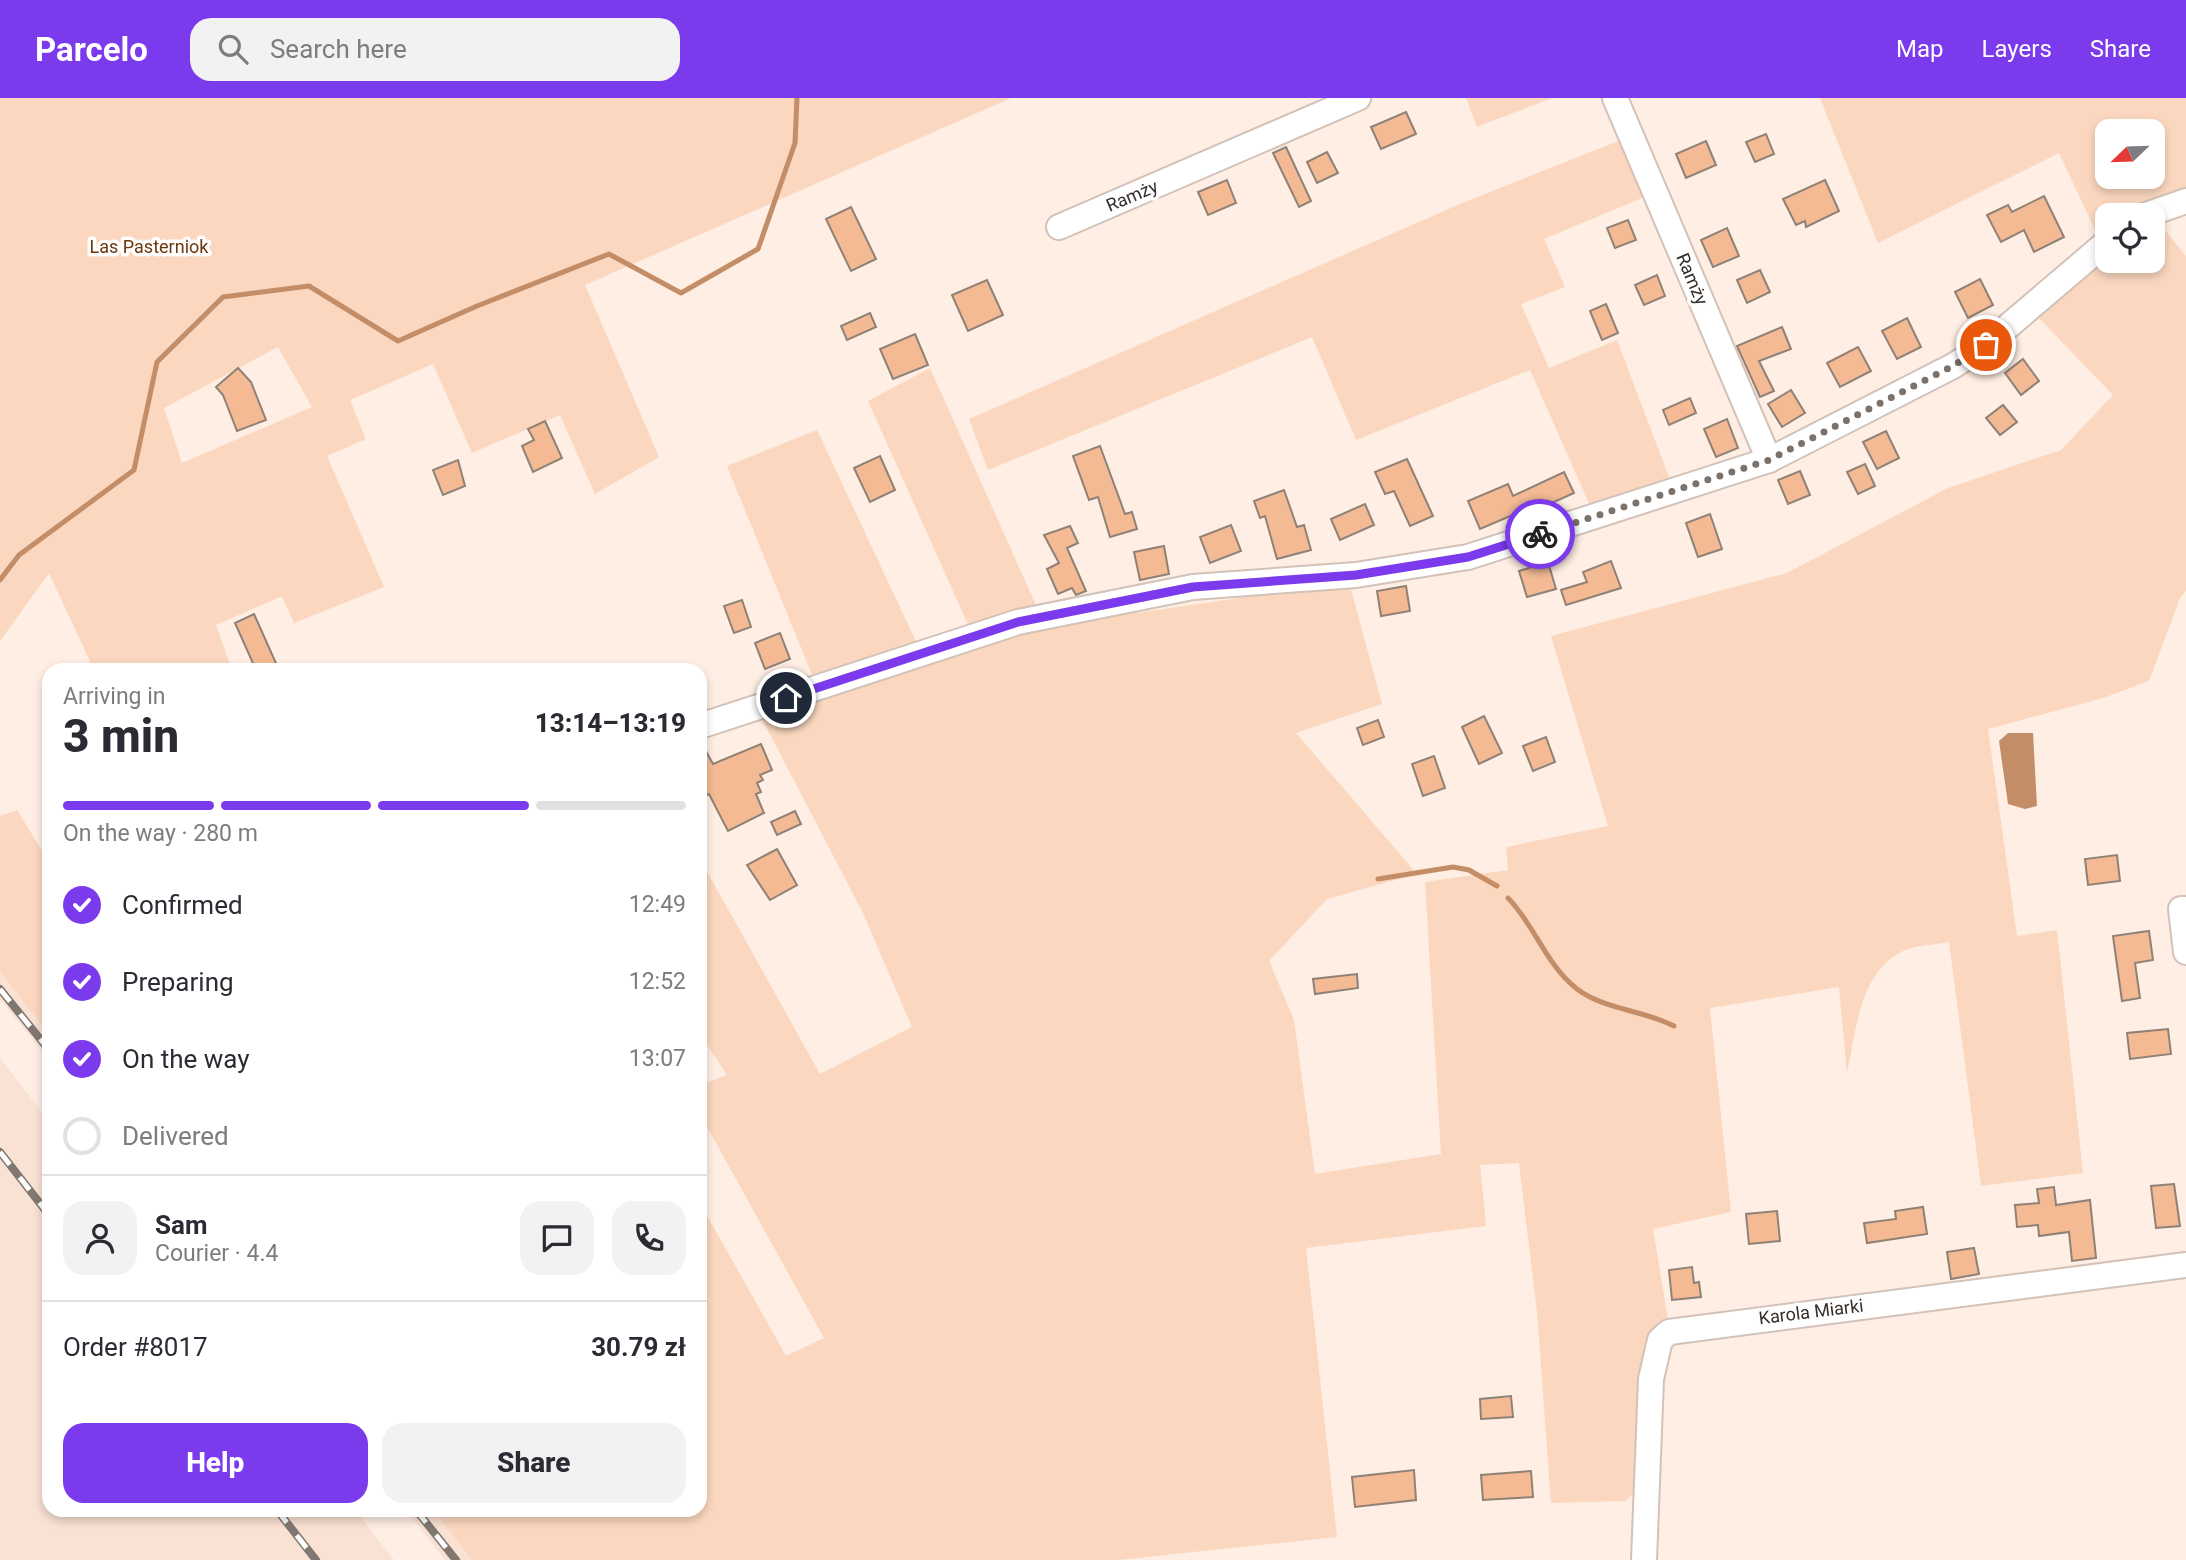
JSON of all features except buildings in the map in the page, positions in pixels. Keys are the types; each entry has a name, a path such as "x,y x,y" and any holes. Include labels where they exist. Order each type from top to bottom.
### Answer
{"street":[{"name":"Ramży","path":"1059,227 1358,98"},
{"name":"Ramży","path":"1615,98 1769,460"},
{"path":"2165,208 2186,201"},
{"path":"707,724 1018,622 1193,587 1356,575 1468,557 1769,460 1975,352 2095,252"},
{"path":"2186,909 2181,909 2186,952"},
{"name":"Karola Miarki","path":"1644,1560 1651,1379 1660,1340 1669,1332 2186,1265"}],"shaded area":[{"path":"2008,733 2033,733 2037,806 2025,809 2008,804 1999,741"},
{"path":"0,972 42,1026 42,1051 0,999"},
{"path":"0,1058 42,1112 42,1517 360,1517 394,1560 0,1560"},
{"path":"411,1517 438,1517 472,1560 445,1560"}],"green space":[{"name":"Las Pasterniok","path":"0,98 1011,98 585,285 659,457 595,494 560,415 472,453 433,364 350,400 366,439 327,456 384,587 294,623 282,596 216,625 230,663 91,663 49,573 0,641","holes":["278,347 312,407 182,463 164,408"]},
{"path":"1466,98 1552,98 1477,127"},
{"path":"1820,98 2186,98 2186,193 2161,203 2095,203 2095,230 2059,153 1878,243"},
{"path":"1621,140 1649,195 1544,239 1565,287 1521,304 1549,368 1617,340 1672,485 1592,510 1530,370 1356,440 1312,337 988,470 969,419 1460,204"},
{"path":"2165,230 2186,256 2186,591 2180,598 2149,681 2103,698 1988,729 2017,936 2057,930 2083,1173 1981,1186 1949,942 1918,947 1901,952 1876,974 1857,1022 1847,1073 1839,987 1710,1008 1731,1212 1653,1229 1669,1326 1639,1488 1625,1501 1551,1503 1537,1312 1519,1163 1480,1165 1486,1226 1306,1248 1337,1537 1118,1560 472,1560 438,1517 707,1517 707,1215 786,1356 824,1338 707,1127 707,1082 727,1075 707,1045 707,872 820,1074 912,1027 862,911 762,719 914,663 1019,630 1349,582 1382,704 1296,733 1417,874 1327,899 1269,961 1294,1020 1315,1174 1441,1154 1425,882 1508,870 1506,847 1608,826 1551,636 1787,573 1948,488 2061,450 2113,395 2034,313 2095,263 2095,273 2165,273"},
{"path":"930,368 1039,612 970,629 868,401"},
{"path":"817,430 919,648 815,682 727,466"},
{"path":"17,810 42,851 41,1024 0,972 0,816"}],"waterway":[{"path":"0,580 19,555 134,470 157,362 223,297 309,286 398,341 477,306 609,254 681,293 758,249 795,143 797,98"},
{"path":"1378,879 1453,867 1469,870 1497,886"},
{"path":"1508,898 1548,957 1577,989 1612,1006 1650,1016 1674,1026"}],"railway":[{"path":"0,989 42,1041"},
{"path":"0,1152 42,1206"},
{"path":"282,1517 316,1560"},
{"path":"422,1517 456,1560"}],"way so far":[{"path":"1540,534 1769,460 1953,366 1986,345"}],"route":[{"path":"786,698 1018,622 1193,587 1356,575 1468,557 1540,534"}]}
